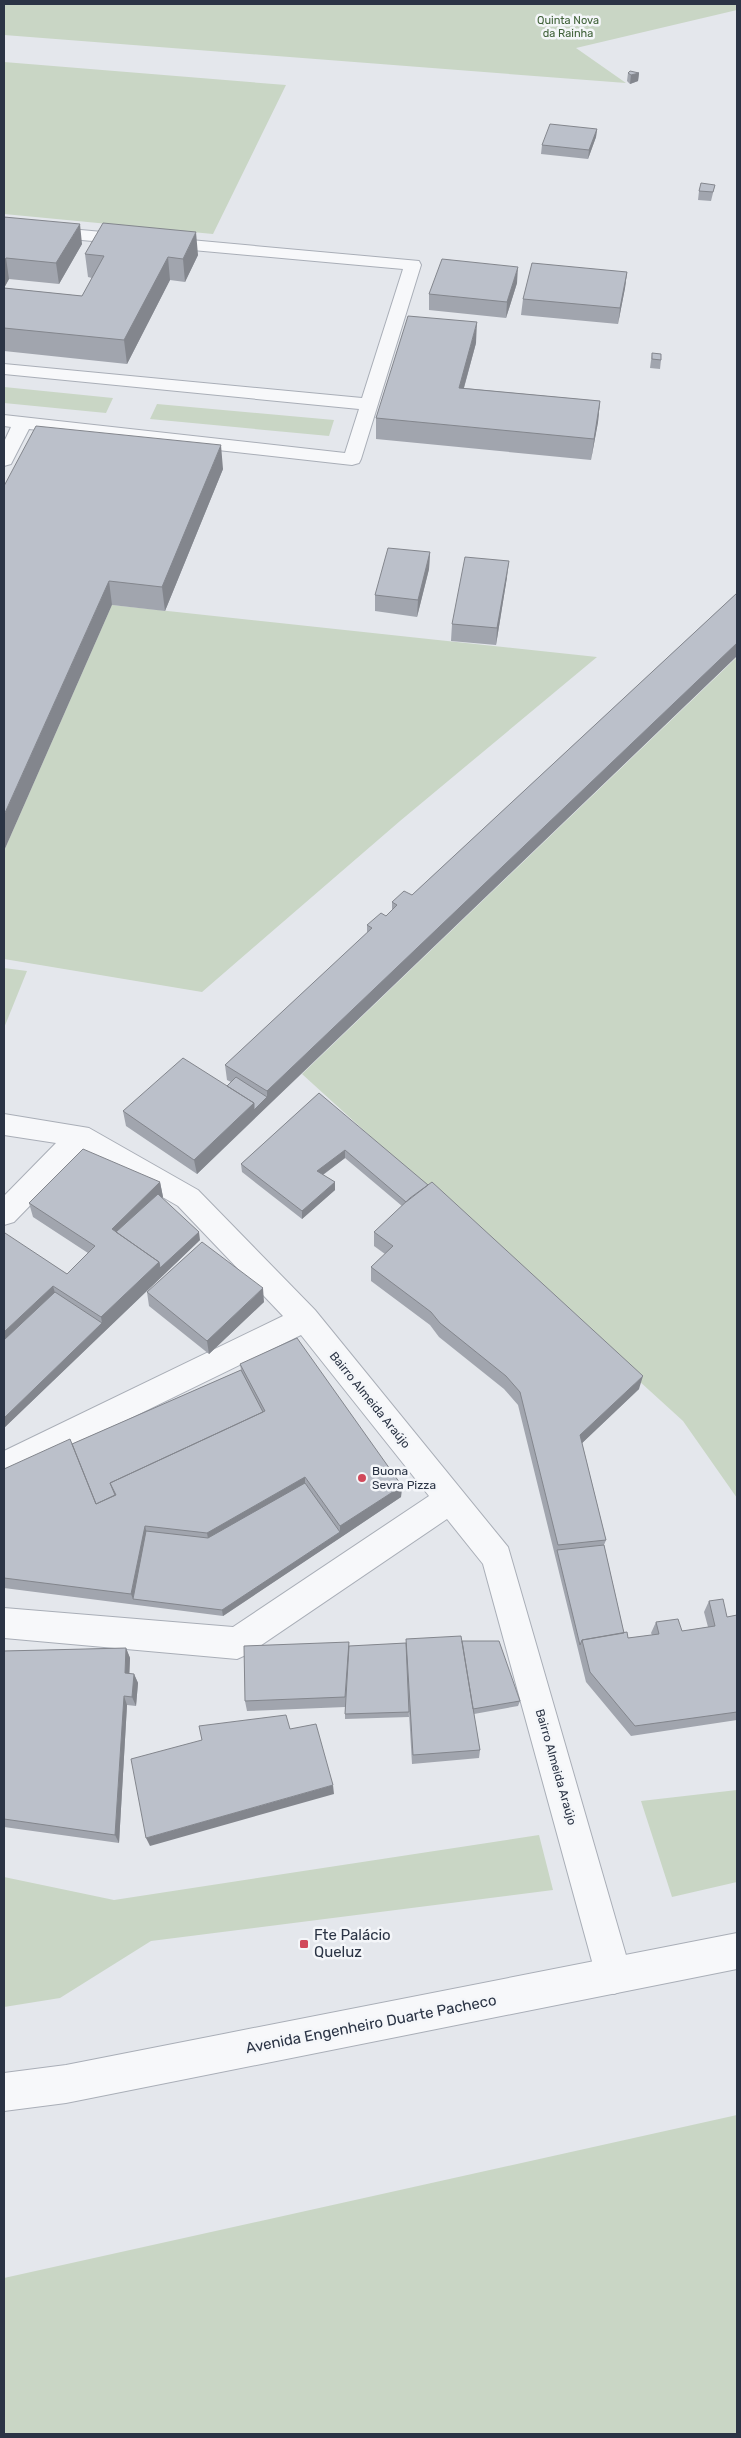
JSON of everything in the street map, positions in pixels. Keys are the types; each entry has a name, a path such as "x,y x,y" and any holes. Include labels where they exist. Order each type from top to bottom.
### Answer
{"street":[{"path":"4,228 413,265 352,458 4,421"},
{"path":"4,369 369,404"},
{"path":"4,460 23,423"},
{"path":"4,1126 80,1136"},
{"path":"4,1214 80,1136"},
{"name":"Bairro Almeida Araújo","path":"80,1136 188,1198 306,1319 497,1558 614,1976"},
{"path":"4,1466 306,1319"},
{"path":"4,1623 238,1643 450,1499"},
{"name":"Avenida Engenheiro Duarte Pacheco","path":"4,2092 66,2084 737,1952"}],"green space":[{"name":"Quinta Nova da Rainha","path":"4,4 737,4 737,10 576,48 626,83 4,35"},
{"path":"4,62 286,85 213,234 4,214"},
{"path":"4,387 113,398 106,413 4,403"},
{"path":"157,404 334,420 329,436 150,419"},
{"path":"112,605 597,657 400,821 202,992 4,959 4,851"},
{"path":"737,657 737,1498 683,1421 302,1074"},
{"path":"4,968 27,971 4,1028"},
{"path":"737,1790 737,1882 672,1897 641,1801"},
{"path":"539,1835 553,1890 151,1941 60,1998 4,2007 4,1877 114,1900"},
{"path":"737,2115 737,2434 4,2434 4,2278"}],"building":[{"path":"630,71 639,73 631,75 628,73"},
{"path":"550,124 597,129 589,150 542,145"},
{"path":"701,183 715,185 713,192 699,191"},
{"path":"4,217 80,224 56,263 6,258 4,261"},
{"path":"103,223 196,232 183,259 168,257 124,340 4,328 4,288 82,296 104,256 85,254"},
{"path":"442,259 518,267 507,302 429,294"},
{"path":"532,263 627,272 620,308 523,299"},
{"path":"408,316 477,322 459,388 600,401 594,439 376,418"},
{"path":"652,353 661,354 661,360 652,359"},
{"path":"36,426 221,445 162,587 109,581 4,815 4,486"},
{"path":"388,548 430,552 418,600 375,595"},
{"path":"465,557 509,561 497,628 452,624"},
{"path":"737,593 737,643 267,1091 225,1065 372,928 367,925 381,913 386,916 397,905 392,902 404,891 412,895"},
{"path":"183,1058 254,1103 194,1160 123,1111"},
{"path":"236,1077 267,1097 254,1110 254,1103 227,1086"},
{"path":"319,1093 428,1185 406,1202 345,1150 317,1171 335,1182 302,1211 241,1164"},
{"path":"83,1149 160,1182 112,1229 159,1262 101,1317 53,1286 4,1332 5,1233 67,1274 95,1246 29,1203"},
{"path":"432,1182 643,1376 580,1435 606,1540 558,1545 520,1392 506,1376 440,1323 431,1312 371,1267 393,1246 374,1232 410,1198"},
{"path":"158,1194 199,1232 160,1268 159,1262 116,1232"},
{"path":"202,1242 263,1288 207,1341 147,1292"},
{"path":"55,1292 102,1323 4,1418 4,1340"},
{"path":"297,1338 402,1486 340,1526 305,1477 207,1533 145,1526 131,1594 4,1578 4,1469 70,1439 96,1504 116,1495 110,1483 265,1411 240,1364"},
{"path":"241,1370 263,1412 110,1483 115,1495 96,1504 72,1444"},
{"path":"305,1483 340,1532 222,1610 133,1599 146,1531 208,1538"},
{"path":"604,1545 624,1633 582,1640 580,1645 557,1550"},
{"path":"723,1599 727,1617 737,1615 737,1712 635,1726 590,1672 582,1640 627,1632 628,1638 659,1634 656,1622 678,1619 682,1631 715,1626 709,1601"},
{"path":"461,1636 480,1750 413,1755 406,1639"},
{"path":"462,1641 499,1641 520,1701 473,1709"},
{"path":"349,1642 345,1697 245,1701 244,1646"},
{"path":"406,1643 409,1712 345,1714 349,1646"},
{"path":"126,1648 125,1673 134,1674 132,1697 124,1696 115,1835 4,1819 4,1651"},
{"path":"286,1715 290,1729 316,1724 333,1785 146,1838 131,1759 202,1740 199,1726"}],"place":[{"name":"Buona Sevra Pizza","path":"362,1478"},
{"name":"Fte Palácio Queluz","path":"304,1944"}]}
